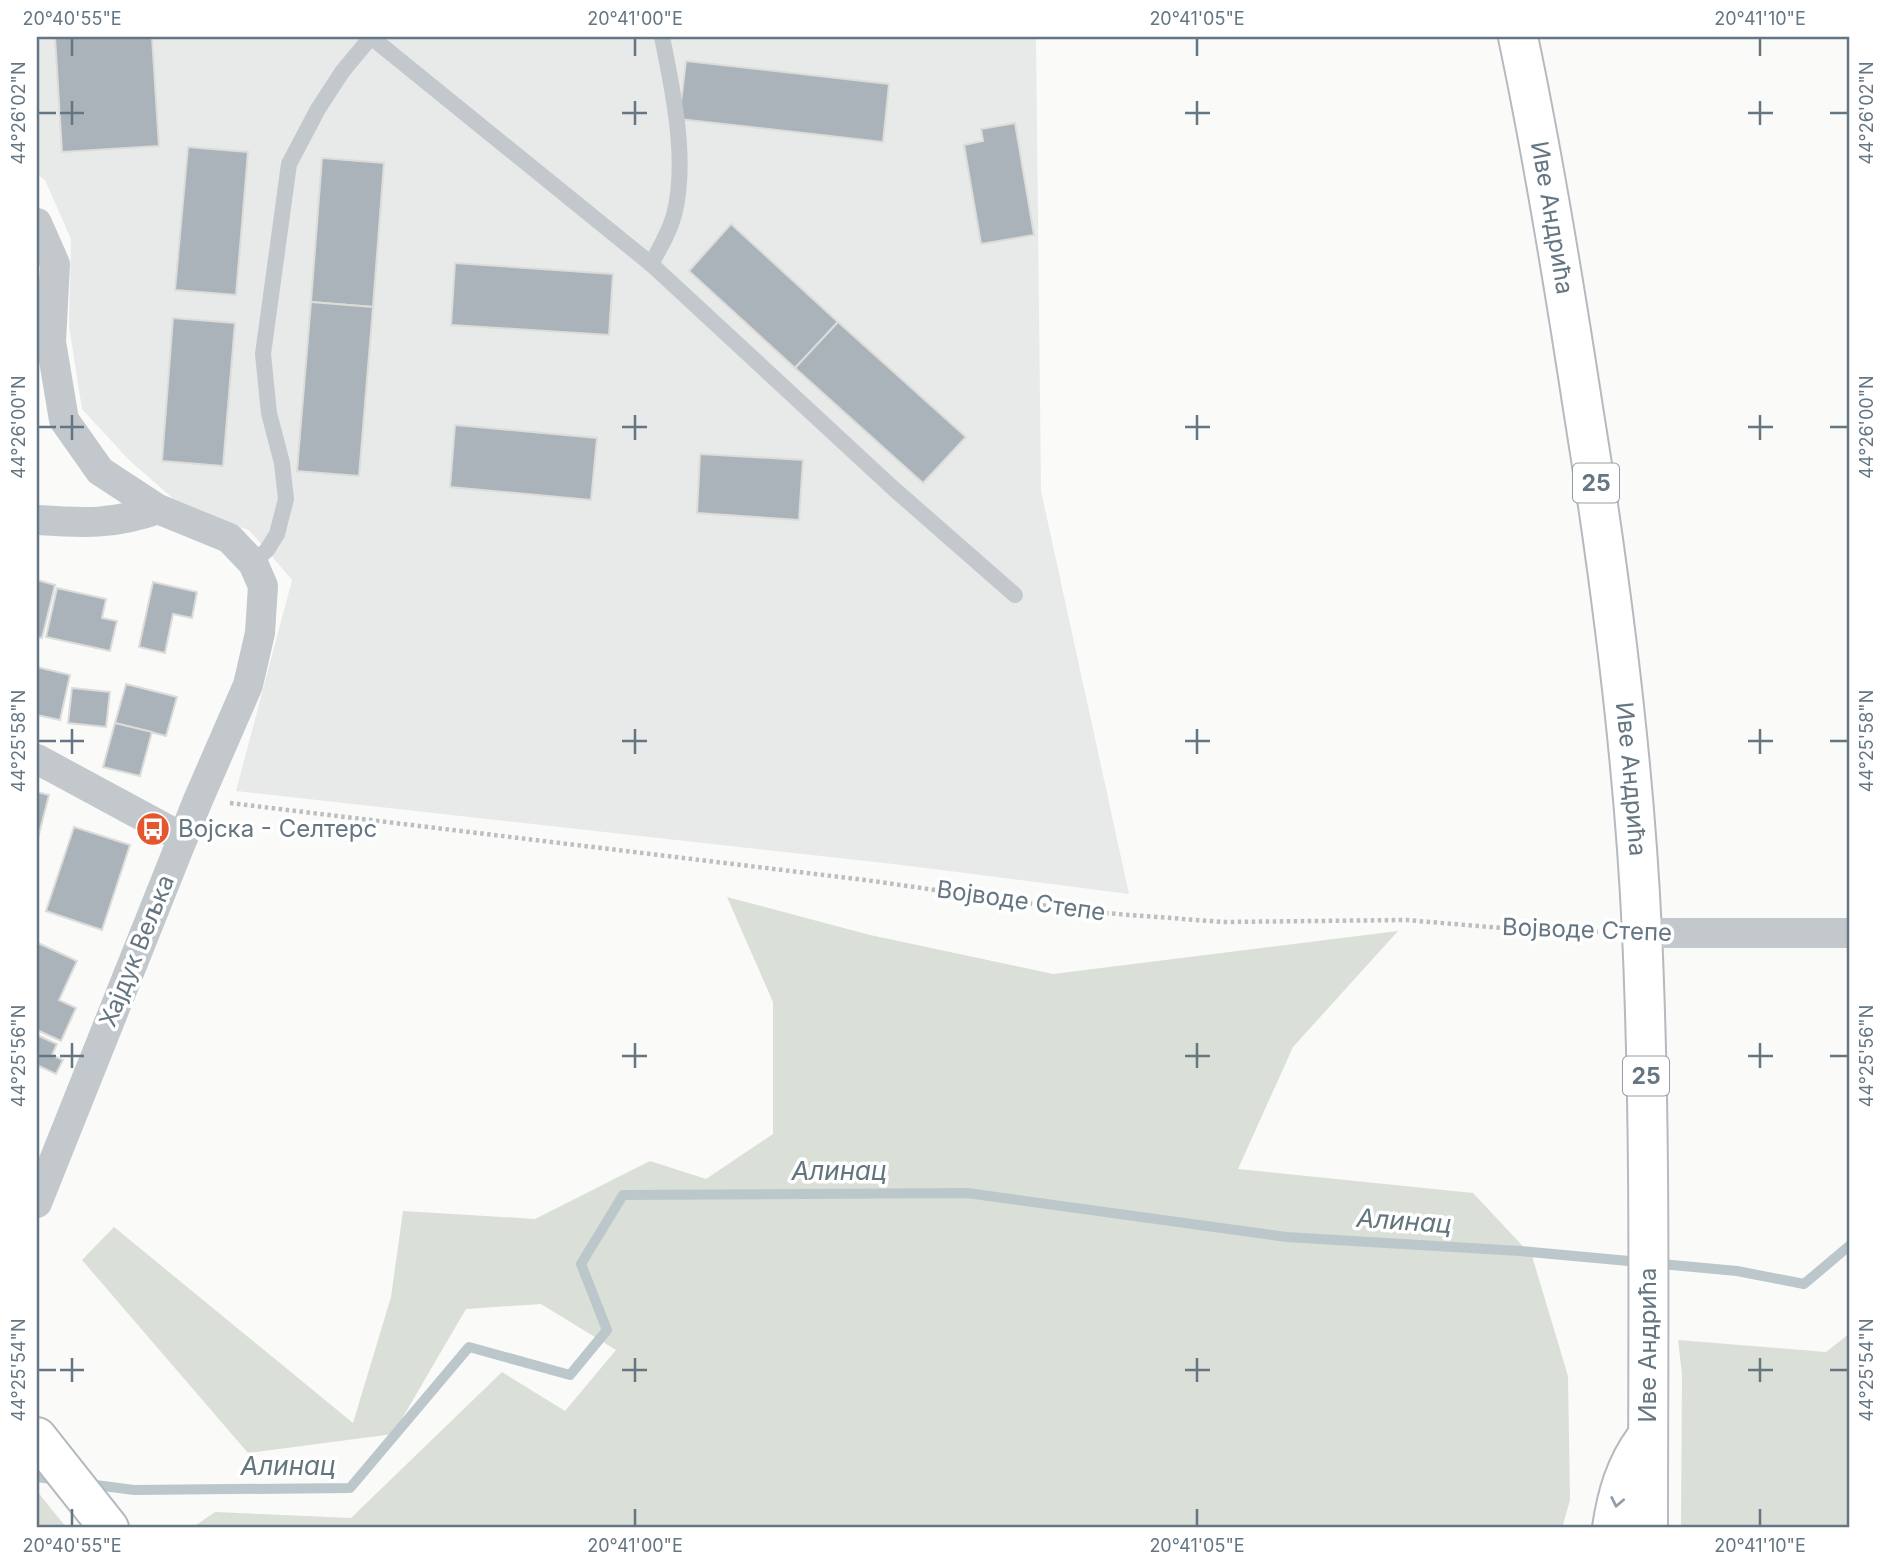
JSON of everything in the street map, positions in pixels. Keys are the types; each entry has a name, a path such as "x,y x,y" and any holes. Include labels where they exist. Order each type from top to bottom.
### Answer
{"main road":[{"name":"Иве Андрића","path":"1518,37 1556,233 1600,516 1633,806 1642,933 1648,1219 1648,1528"},
{"path":"1612,1528 1625,1473 1633,1454 1648,1434"},
{"path":"37,1437 106,1525"}],"street":[{"name":"Хајдук Вељка","path":"37,223 55,264 51,341 64,420 100,471 158,509 229,538 253,563 263,586 260,633 248,685 198,800 37,1203"},
{"path":"37,520 96,523 116,521 158,509"},
{"path":"37,759 183,838"},
{"name":"Војводе Степе","path":"1642,933 1849,933"}],"lane":[{"path":"253,563 267,550 277,534 286,499 282,463 269,413 263,354 289,164 318,108 342,72 371,37 651,264 894,489 1015,596"},
{"path":"651,264 664,241 673,216 680,177 663,37"}],"path":[{"name":"Војводе Степе","path":"198,800 851,878 1091,912 1223,922 1406,920 1514,929 1642,933"}],"shaded area":[{"path":"37,37 1036,37 1041,491 1129,894 902,865 236,791 292,580 249,530 186,510 129,460 82,409 69,326 71,239 45,180 37,174"},
{"path":"727,897 870,935 1053,974 1398,931 1293,1047 1238,1169 1473,1193 1532,1256 1568,1376 1570,1500 1562,1528 192,1528 215,1512 351,1518 502,1372 565,1411 616,1350 541,1304 466,1309 393,1434 248,1453 82,1260 114,1227 353,1423 391,1297 403,1211 535,1219 650,1161 706,1179 773,1134 773,1002"},
{"path":"1849,1334 1849,1528 1681,1528 1682,1374 1678,1340 1826,1352"},
{"path":"37,1491 65,1526 68,1528 37,1528"}],"building":[{"path":"55,37 152,37 159,146 62,152"},
{"path":"686,61 889,84 883,142 679,119"},
{"path":"1015,123 1034,235 981,244 964,145 983,141 981,129"},
{"path":"188,147 248,152 236,295 175,290"},
{"path":"322,158 384,163 373,307 311,302"},
{"path":"731,224 838,322 795,368 689,271"},
{"path":"455,263 613,274 609,335 451,325"},
{"path":"311,302 373,307 359,476 297,471"},
{"path":"173,318 235,323 223,466 162,461"},
{"path":"838,322 966,437 923,483 795,368"},
{"path":"455,425 597,438 591,500 450,487"},
{"path":"700,454 803,460 799,520 697,513"},
{"path":"37,580 55,585 42,638 37,637"},
{"path":"153,582 197,592 192,618 173,614 165,653 139,647"},
{"path":"57,588 106,599 102,618 117,621 110,651 46,637"},
{"path":"37,667 70,675 60,720 37,715"},
{"path":"126,684 177,697 166,736 115,723"},
{"path":"72,688 110,692 106,727 68,723"},
{"path":"115,723 152,732 140,776 103,767"},
{"path":"37,792 49,795 37,842"},
{"path":"74,827 130,845 102,930 46,911"},
{"path":"38,943 77,961 59,1000 76,1008 61,1041 37,1030"},
{"path":"37,1035 57,1044 52,1055 63,1060 56,1074 37,1065"}],"waterway":[{"name":"Алинац","path":"88,1484 134,1490 350,1488 469,1347 570,1375 607,1330 581,1264 623,1195 967,1193 1286,1237 1520,1251 1737,1271 1804,1284 1849,1246"},
{"name":"Алинац","path":"37,1477 58,1480"}],"place":[{"name":"Војска - Селтерс","path":"153,829"}]}
